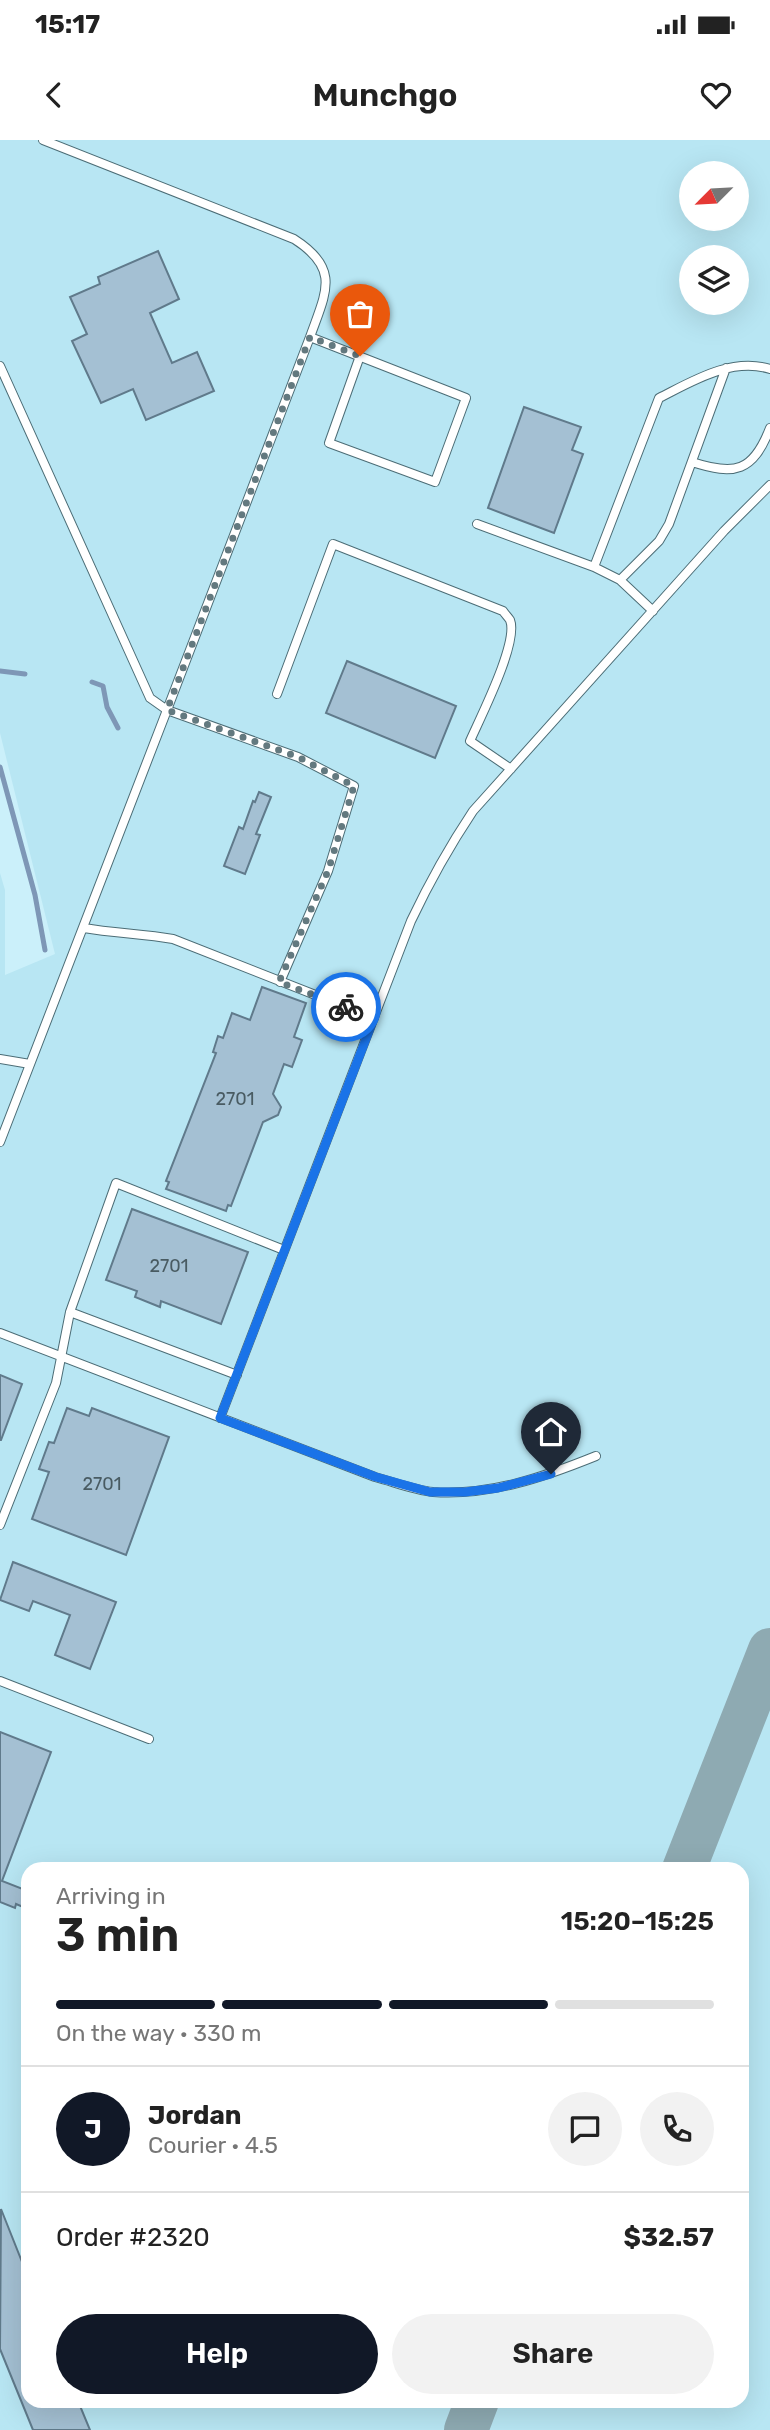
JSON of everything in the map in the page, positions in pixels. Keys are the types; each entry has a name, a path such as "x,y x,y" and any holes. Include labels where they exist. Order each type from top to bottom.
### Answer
{"lane":[{"path":"0,1142 310,337 326,291 327,274 310,249 294,239 43,140"},
{"path":"310,337 360,356 466,398 435,482 329,443 360,356"},
{"path":"594,567 659,398 702,377 741,365 770,369"},
{"path":"0,366 150,698 167,710 298,757 354,786 328,871 279,982"},
{"path":"621,580 659,541 669,524 726,369"},
{"path":"692,462 715,469 736,469 749,462 761,450 770,428"},
{"path":"220,1418 411,921 430,880 473,811 724,531 770,485"},
{"path":"477,523 594,567 621,580 653,611"},
{"path":"277,694 333,544 503,611 510,621 511,636 470,741 511,769"},
{"path":"84,928 121,935 149,935 173,939 374,1018"},
{"path":"0,1059 30,1064"},
{"path":"0,1525 56,1383 59,1356 70,1312 116,1183 285,1251"},
{"path":"70,1312 237,1375"},
{"path":"0,1333 376,1477 430,1492 498,1488 532,1480 596,1456"},
{"path":"0,1681 149,1739"}],"shaded area":[{"path":"0,140 770,140 770,2430 0,2430 0,873 5,890 5,975 55,954 0,733"}],"building":[{"path":"158,251 179,299 150,313 172,363 197,352 214,391 146,420 133,389 101,403 72,341 87,334 70,297 100,284 98,277"},
{"path":"524,407 581,427 572,450 583,454 554,533 488,508"},
{"path":"347,661 456,706 435,758 326,713"},
{"path":"259,792 271,797 256,834 260,835 245,874 224,866 239,827 243,829"},
{"path":"262,987 306,1003 294,1037 302,1040 292,1067 284,1064 273,1094 281,1107 278,1115 263,1122 231,1206 228,1205 226,1211 166,1189 169,1182 166,1181 216,1053 213,1052 218,1036 223,1038 232,1013 250,1020"},
{"path":"132,1209 248,1252 221,1324 161,1301 160,1307 135,1297 137,1291 106,1280"},
{"path":"0,1375 22,1384 1,1440 0,1440"},
{"path":"67,1408 89,1416 92,1408 169,1437 126,1555 32,1519 49,1472 39,1469 49,1442 54,1443"},
{"path":"13,1562 116,1602 90,1669 55,1655 70,1615 33,1601 29,1611 0,1600"},
{"path":"0,1732 51,1752 2,1881 21,1888 21,1906 16,1904 15,1908 0,1902"},
{"path":"1,2209 21,2259 21,2401 0,2349"},
{"path":"24,2408 81,2408 90,2430 33,2430"}],"waterway":[{"path":"0,671 25,674"},
{"path":"92,682 103,686 107,707 118,728"},
{"path":"0,767 35,895 45,950"}],"taxiway":[{"path":"687,1862 770,1650"},
{"path":"466,2430 474,2408"}],"way so far":[{"path":"346,1007 279,982 328,871 354,786 298,757 167,710 310,337 360,356"}],"route":[{"path":"346,1007 374,1018 220,1418 376,1477 430,1492 498,1488 551,1474"}]}
